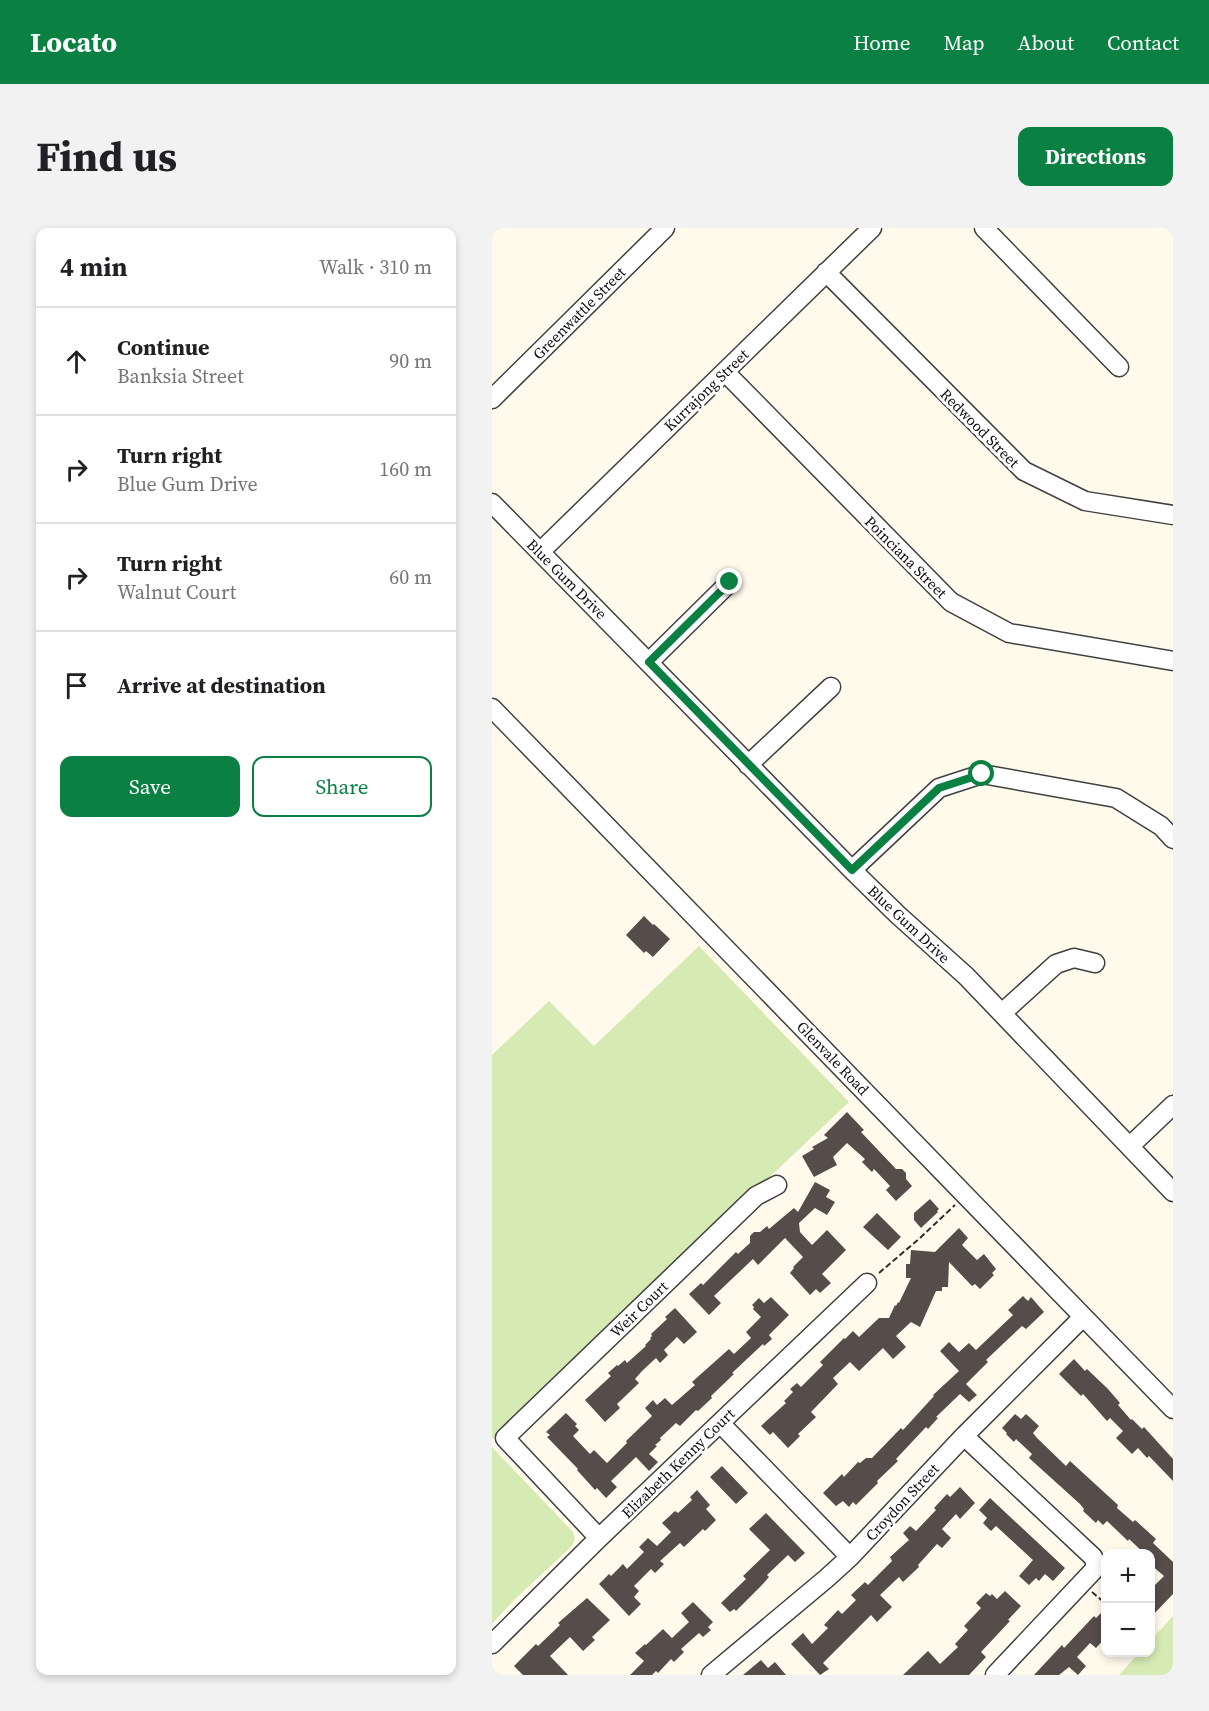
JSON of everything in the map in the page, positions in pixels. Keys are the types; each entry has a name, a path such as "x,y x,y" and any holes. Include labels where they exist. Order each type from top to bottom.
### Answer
{"street":[{"name":"Greenwattle Street","path":"492,399 665,228"},
{"name":"Kurrajong Street","path":"540,552 872,228"},
{"path":"984,228 1119,367"},
{"name":"Redwood Street","path":"826,272 1024,471 1084,501 1173,515"},
{"name":"Poinciana Street","path":"725,372 951,602 1009,633 1173,661"},
{"name":"Blue Gum Drive","path":"492,503 897,915 966,976 1173,1192"},
{"path":"649,662 730,582"},
{"path":"748,765 831,687"},
{"name":"Glenvale Road","path":"492,708 1173,1409"},
{"path":"852,870 939,788 982,774 1116,798 1161,826 1173,839"},
{"path":"1002,1013 1056,964 1074,958 1095,963"},
{"path":"1130,1146 1173,1105"},
{"name":"Weir Court","path":"599,1538 505,1438 756,1196 777,1185"},
{"name":"Elizabeth Kenny Court","path":"492,1644 599,1538 867,1283"},
{"name":"Croydon Street","path":"711,1675 850,1557 964,1436 1083,1317"},
{"path":"720,1423 850,1557"},
{"path":"964,1436 1093,1557 1096,1564 1093,1571 995,1675"}],"path":[{"path":"867,1283 957,1203"}],"green space":[{"path":"699,946 849,1102 492,1439 492,1055 549,1001 594,1046"},
{"path":"492,1447 572,1531 574,1542 492,1624"},
{"path":"1173,1616 1173,1675 1119,1675 1135,1657 1155,1657 1155,1636"}],"building":[{"path":"644,916 670,939 653,957 646,951 644,953 626,935"},
{"path":"847,1112 864,1130 861,1132 896,1169 902,1169 906,1173 906,1179 912,1186 896,1201 886,1190 890,1186 874,1169 872,1172 862,1162 865,1159 847,1143 833,1157 837,1165 814,1177 802,1156 828,1138 824,1135"},
{"path":"815,1182 830,1190 826,1197 835,1202 827,1215 815,1208 799,1223 800,1232 812,1245 827,1230 846,1250 822,1274 831,1283 820,1293 816,1289 810,1295 790,1273 803,1257 785,1238 758,1265 753,1259 714,1296 721,1303 709,1315 689,1294 701,1283 703,1285 736,1252 738,1254 750,1243 750,1236 754,1232 760,1232 767,1226 769,1229 794,1208 798,1212"},
{"path":"930,1199 939,1209 921,1228 914,1220 914,1213"},
{"path":"877,1213 901,1237 888,1250 863,1227"},
{"path":"959,1228 968,1238 962,1245 977,1260 984,1254 996,1269 992,1273 994,1275 980,1289 975,1284 972,1286 949,1262 948,1287 942,1287 942,1291 936,1291 920,1327 911,1322 896,1336 906,1347 893,1359 883,1348 859,1371 850,1362 833,1378 838,1384 811,1412 816,1417 798,1434 800,1436 788,1448 773,1432 770,1435 761,1426 786,1403 784,1401 793,1392 790,1389 797,1383 801,1387 823,1365 820,1362 853,1331 859,1337 879,1318 889,1318 911,1278 906,1278 906,1264 910,1264 911,1250 935,1252"},
{"path":"1023,1296 1028,1301 1031,1297 1044,1312 1026,1329 1022,1326 986,1360 988,1362 966,1384 977,1395 969,1402 960,1394 896,1459 898,1461 856,1505 853,1502 849,1507 843,1501 836,1506 823,1493 842,1474 844,1477 858,1462 872,1458 901,1428 903,1430 933,1395 959,1371 940,1351 949,1342 959,1352 969,1343 976,1350 1013,1315 1008,1310"},
{"path":"771,1297 789,1315 769,1335 772,1339 764,1346 763,1344 732,1373 734,1374 698,1411 696,1410 680,1426 676,1423 660,1438 661,1440 655,1445 657,1446 649,1454 658,1462 649,1471 636,1457 611,1481 617,1487 606,1498 597,1488 595,1490 547,1437 550,1435 546,1432 566,1413 577,1424 575,1426 579,1430 573,1436 590,1454 594,1450 607,1463 652,1416 645,1408 653,1400 657,1405 665,1398 672,1405 695,1385 692,1382 729,1349 734,1354 751,1338 746,1332 761,1317 752,1305 759,1298 764,1303"},
{"path":"675,1308 697,1332 684,1344 677,1337 664,1350 668,1355 660,1363 656,1358 642,1371 635,1379 639,1383 617,1404 620,1408 605,1422 585,1400 611,1376 608,1373 617,1365 625,1360 627,1363 646,1346 651,1339 651,1334"},
{"path":"1074,1359 1108,1389 1131,1420 1142,1429 1144,1427 1173,1459 1173,1481 1138,1448 1132,1454 1116,1438 1123,1431 1110,1418 1107,1421 1083,1394 1081,1396 1059,1374"},
{"path":"1015,1414 1021,1419 1026,1414 1039,1426 1033,1433 1066,1466 1070,1461 1118,1505 1117,1508 1133,1522 1135,1520 1156,1539 1153,1543 1173,1562 1173,1594 1155,1613 1155,1585 1164,1576 1155,1568 1155,1549 1140,1549 1107,1521 1103,1525 1098,1520 1096,1523 1083,1511 1080,1504 1029,1458 1032,1454 1016,1439 1014,1442 1002,1428"},
{"path":"722,1466 748,1493 736,1504 710,1477"},
{"path":"960,1487 975,1503 960,1519 956,1514 942,1529 951,1538 942,1548 937,1544 918,1565 919,1567 903,1582 899,1577 880,1595 892,1607 877,1622 871,1615 823,1663 829,1669 820,1675 791,1644 803,1633 812,1644 828,1628 824,1625 838,1610 842,1614 856,1600 851,1595 865,1582 868,1585 892,1561 890,1557 909,1540 903,1533 910,1526 916,1531 936,1510 934,1508 947,1494 950,1497"},
{"path":"697,1490 710,1505 706,1509 716,1520 684,1547 680,1543 660,1561 664,1564 655,1573 651,1569 634,1586 639,1591 634,1597 641,1604 629,1616 599,1584 623,1564 627,1569 644,1552 639,1547 648,1538 657,1546 671,1532 662,1523 692,1500 690,1497"},
{"path":"990,1498 1065,1568 1053,1581 1045,1574 1039,1581 1036,1578 1029,1585 1019,1576 1033,1560 996,1526 991,1531 983,1523 987,1518 979,1510"},
{"path":"766,1513 805,1553 795,1562 788,1555 736,1611 734,1609 730,1612 721,1603 746,1579 743,1576 770,1550 749,1529"},
{"path":"1005,1591 1021,1606 981,1652 986,1657 969,1675 903,1675 928,1651 940,1664 958,1647 955,1644 968,1630 964,1626 981,1608 976,1603 986,1593 990,1596 992,1594 997,1599"},
{"path":"587,1598 610,1620 592,1637 595,1640 583,1651 570,1637 550,1656 568,1675 523,1675 514,1666"},
{"path":"693,1602 713,1622 708,1627 711,1630 703,1637 699,1633 681,1649 684,1652 674,1662 671,1659 658,1673 656,1671 652,1675 630,1675 644,1661 635,1653 663,1629 672,1638 689,1622 681,1613"},
{"path":"1101,1613 1101,1642 1096,1648 1090,1643 1077,1657 1086,1666 1078,1675 1069,1667 1059,1675 1034,1675 1062,1645 1064,1648 1094,1616 1096,1618"},
{"path":"761,1660 768,1668 775,1662 786,1675 743,1675"}],"route":[{"path":"730,582 649,662 852,870 939,788 982,774"}]}
